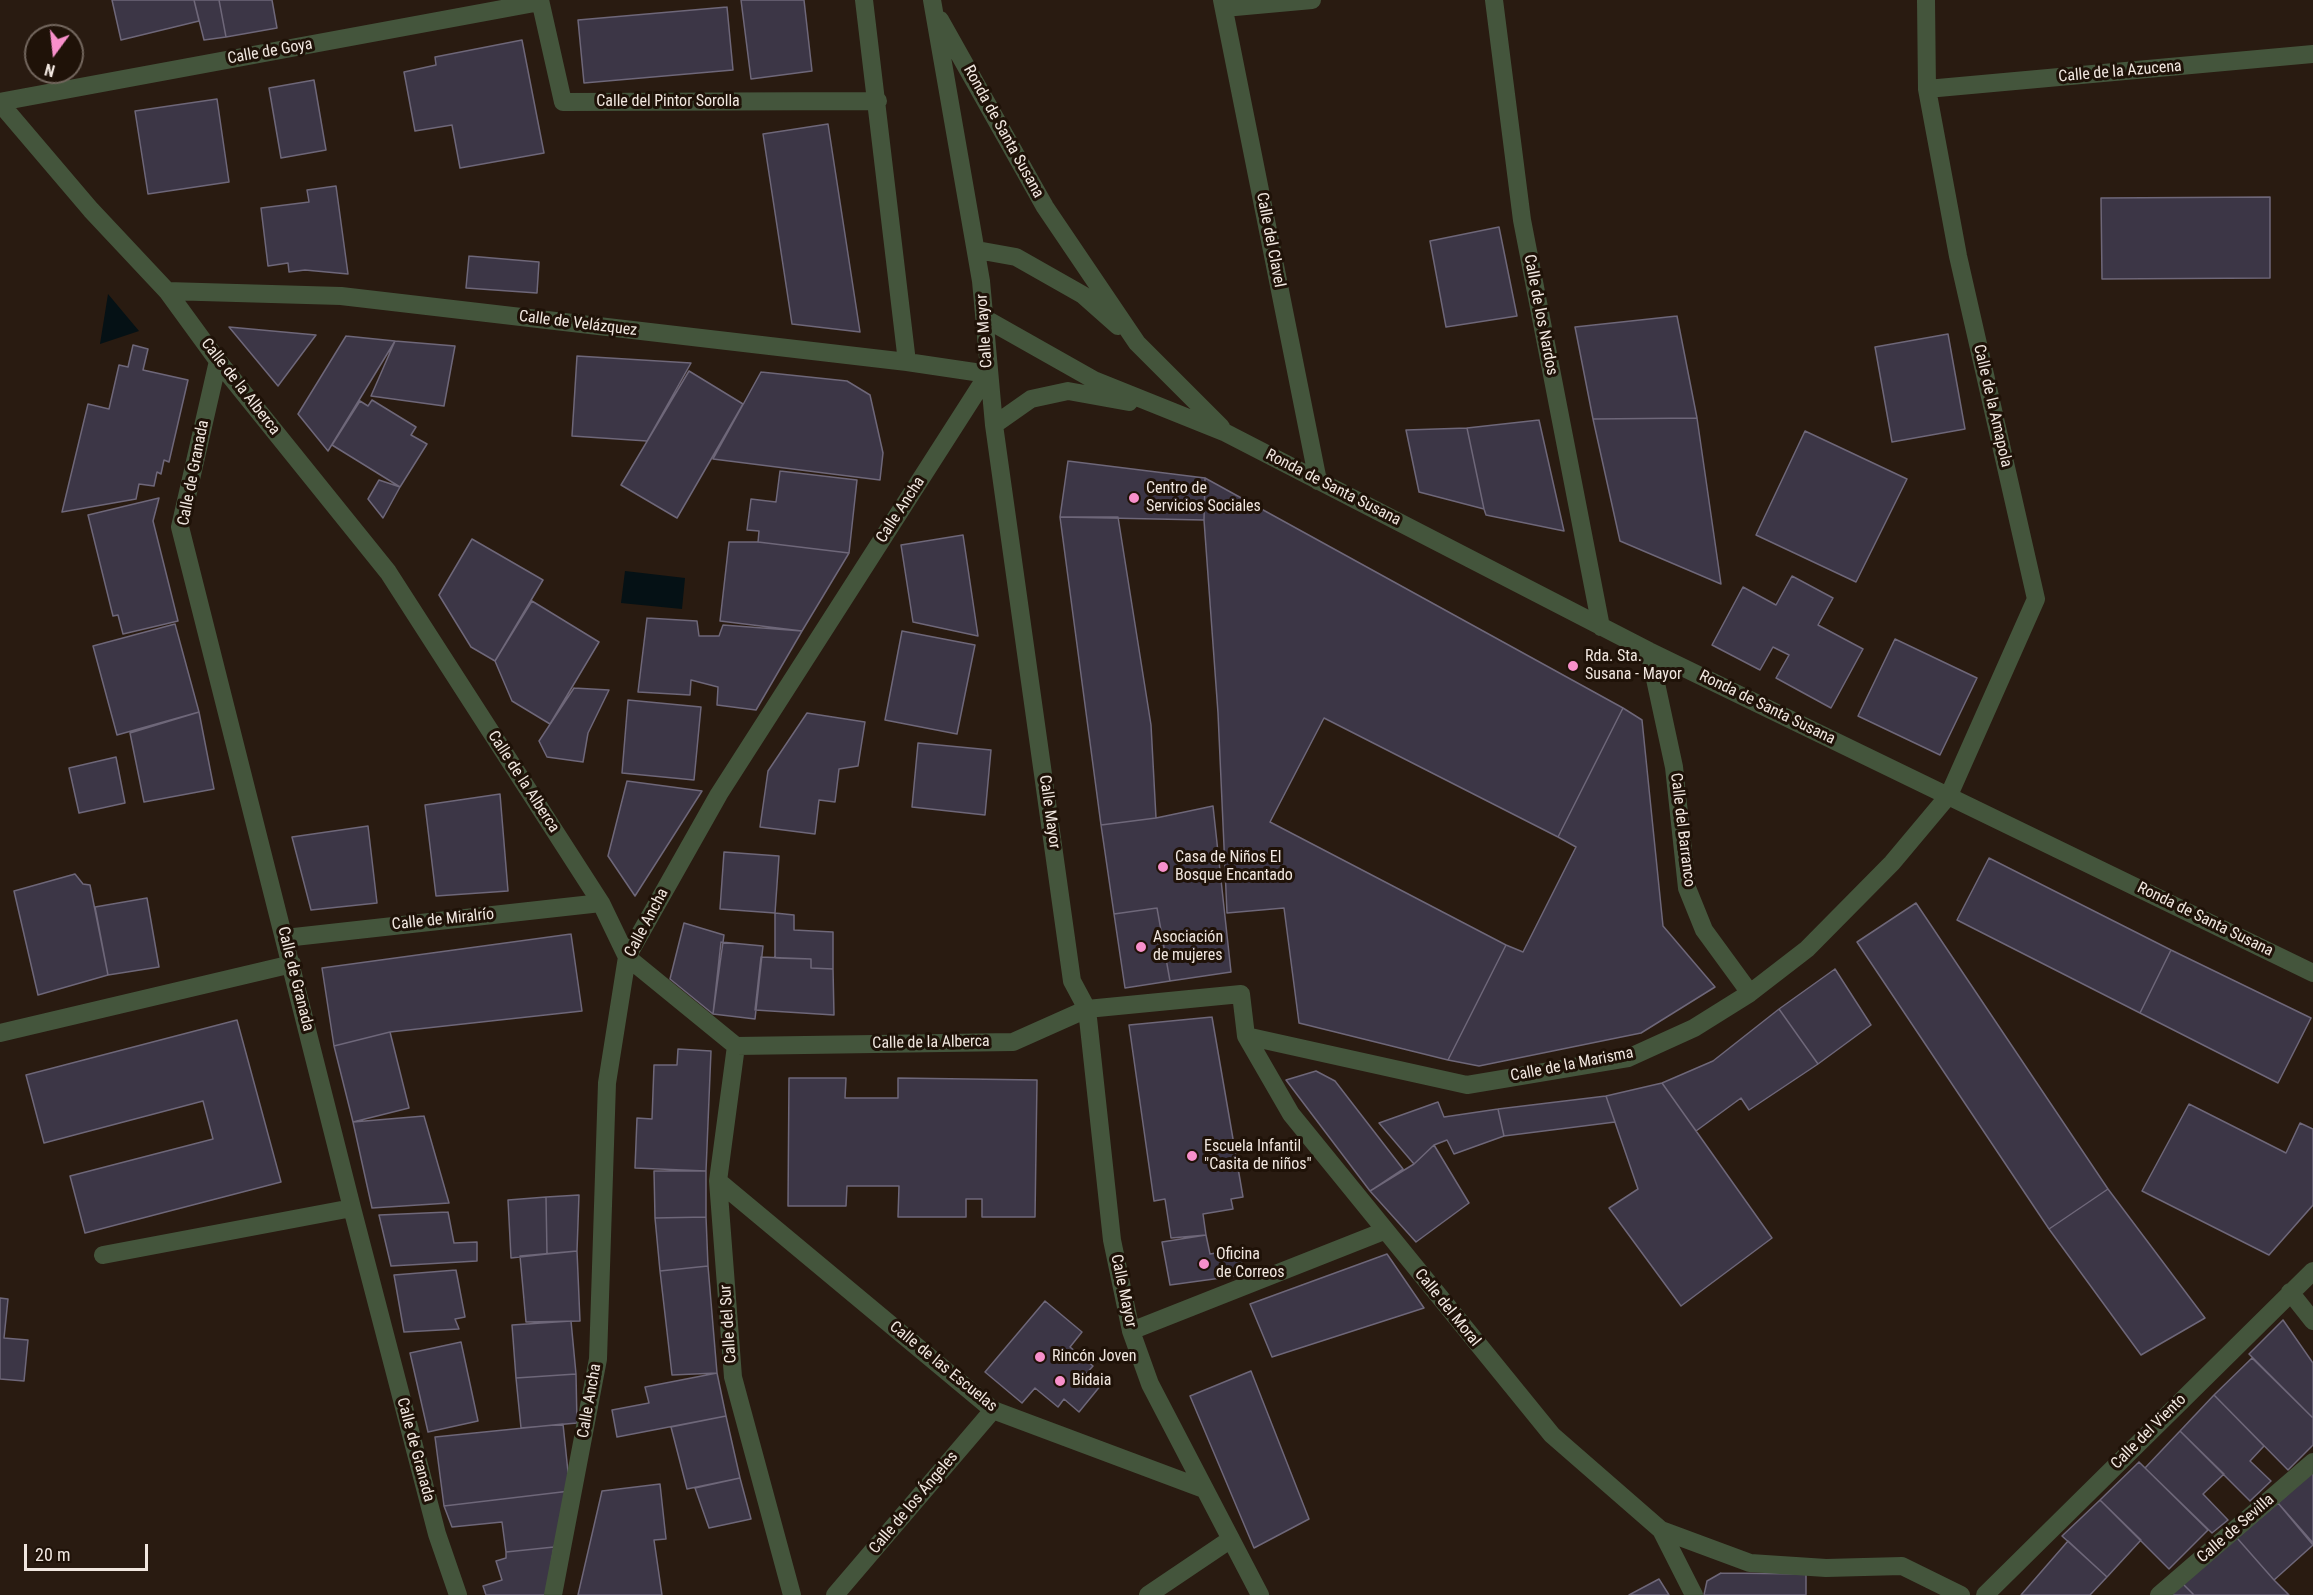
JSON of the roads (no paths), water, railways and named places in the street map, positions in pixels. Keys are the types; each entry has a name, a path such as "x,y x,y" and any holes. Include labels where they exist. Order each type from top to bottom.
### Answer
{"street":[{"path":"864,0 878,101 907,362"},
{"path":"1223,4 1312,0"},
{"name":"Calle de los Nardos","path":"1494,0 1522,220 1601,627"},
{"name":"Calle de la Amapola","path":"1926,0 1927,89 1958,256 2036,599 1949,795"},
{"name":"Calle del Pintor Sorolla","path":"540,1 563,102 878,101"},
{"name":"Calle de Goya","path":"0,103 540,1"},
{"name":"Ronda de Santa Susana","path":"933,4 1044,207 1137,343"},
{"name":"Calle Mayor","path":"933,4 986,319 988,374 994,425 1072,981 1087,1009 1112,1240 1131,1331 1150,1384 1260,1595"},
{"name":"Calle del Clavel","path":"1223,4 1318,481"},
{"name":"Calle de la Azucena","path":"1927,89 2313,54"},
{"name":"Calle de la Alberca","path":"0,103 91,210 167,291 218,361 388,572 601,903 627,957 736,1046 1013,1042 1087,1009 1241,994"},
{"name":"Ronda de Santa Susana","path":"976,250 1016,256 1083,295 1137,343 1226,433"},
{"name":"Calle de Velázquez","path":"167,291 341,296 907,362 988,374"},
{"name":"Ronda de Santa Susana","path":"986,319 1094,380 1226,433 1649,651 2313,973"},
{"name":"Calle de Granada","path":"218,361 180,527 352,1208 437,1534 458,1595"},
{"name":"Calle Ancha","path":"553,1595 598,1359 607,1083 627,957 719,794 988,374"},
{"name":"Ronda de Santa Susana","path":"994,425 1031,399 1068,391 1164,408"},
{"name":"Calle del Barranco","path":"1649,651 1674,767 1687,888 1704,930 1750,993"},
{"name":"Calle de la Marisma","path":"1246,1036 1467,1085 1628,1058 1694,1028 1750,993 1807,949 1892,863 1949,795"},
{"name":"Calle de Miralrío","path":"285,938 601,903"},
{"path":"0,1033 292,964"},
{"name":"Calle del Moral","path":"1241,994 1246,1036 1291,1114 1552,1435 1661,1530 1694,1595"},
{"name":"Calle del Sur","path":"736,1046 718,1181 733,1377 792,1595"},
{"name":"Calle de las Escuelas","path":"718,1181 993,1410 1203,1489"},
{"path":"103,1256 352,1208"},
{"path":"1131,1331 1384,1231"},
{"name":"Calle del Viento","path":"1985,1595 2313,1271"},
{"path":"2290,1292 2313,1321"},
{"name":"Calle de los Ángeles","path":"836,1595 993,1410"},
{"name":"Calle de Sevilla","path":"2159,1595 2313,1462"},
{"path":"1661,1530 1750,1563 1826,1568 1902,1566 1961,1595"},
{"path":"1148,1595 1231,1539"}],"place":[{"name":"Centro de Servicios Sociales","path":"1134,498"},
{"name":"Rda. Sta. Susana - Mayor","path":"1573,666"},
{"name":"Casa de Niños El Bosque Encantado","path":"1163,867"},
{"name":"Asociación de mujeres","path":"1141,947"},
{"name":"Escuela Infantil \"Casita de niños\"","path":"1192,1156"},
{"name":"Oficina de Correos","path":"1204,1264"},
{"name":"Rincón Joven","path":"1040,1357"},
{"name":"Bidaia","path":"1060,1381"}]}
